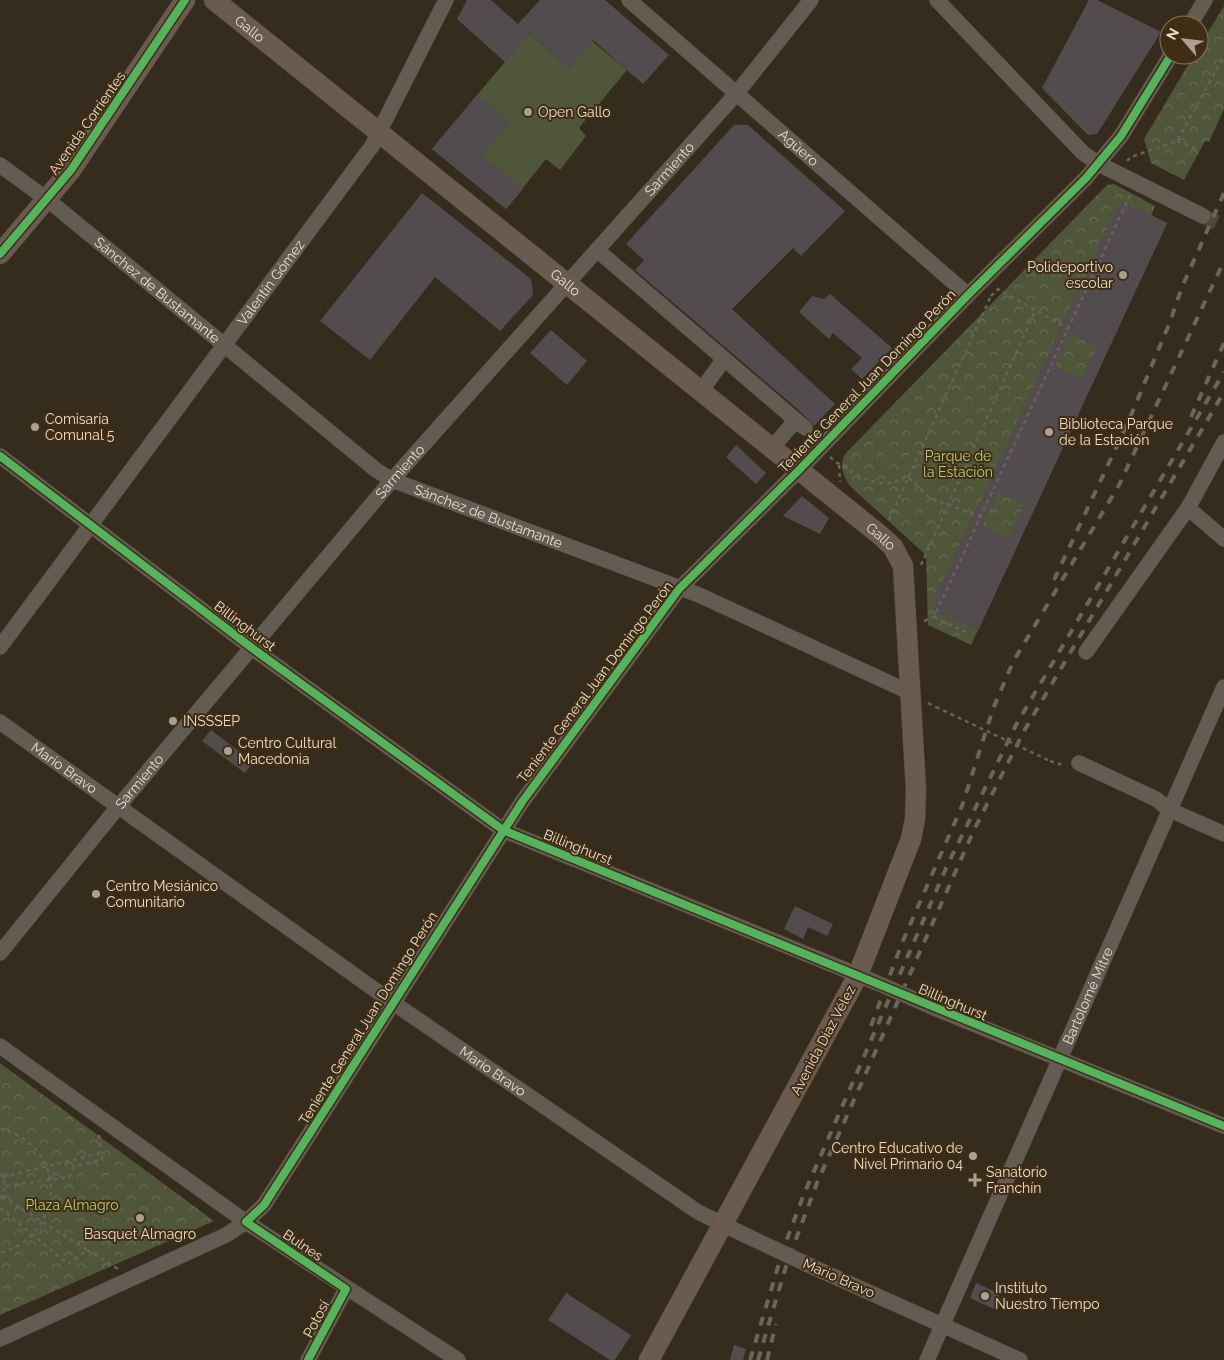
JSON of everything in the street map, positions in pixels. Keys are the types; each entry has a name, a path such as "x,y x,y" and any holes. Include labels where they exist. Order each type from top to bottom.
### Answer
{"main road":[{"name":"Avenida Corrientes","path":"0,254 48,200 130,85 185,0"},
{"name":"Gallo","path":"214,0 800,470 893,547 901,561 912,571"},
{"name":"Avenida Díaz Vélez","path":"649,1360 724,1224 866,979 911,839 915,819 916,790 909,692 912,571"}],"street":[{"name":"Valentín Gómez","path":"0,647 372,146 378,130 446,0"},
{"name":"Agüero","path":"629,0 968,295"},
{"name":"Sarmiento","path":"0,953 118,807 392,480 736,94 811,0"},
{"path":"937,0 1083,153 1099,164 1203,216"},
{"path":"1196,15 1206,0"},
{"name":"Teniente General Juan Domingo Perón","path":"0,1339 226,1235 246,1222 264,1205 503,830 679,589 800,470 968,295 1099,164 1121,136 1165,65"},
{"name":"Sánchez de Bustamante","path":"0,166 48,200 376,470 392,480 699,595 909,692"},
{"path":"597,250 801,424 772,448"},
{"path":"701,391 724,359"},
{"path":"1086,652 1188,508 1224,442"},
{"name":"Billinghurst","path":"0,456 252,648 503,830 1224,1126"},
{"path":"1188,508 1224,538"},
{"name":"Bartolomé Mitre","path":"927,1360 1224,687"},
{"name":"Mario Bravo","path":"0,722 392,1002 698,1212 815,1268 1020,1360"},
{"path":"1079,763 1156,798 1170,810 1224,834"},
{"name":"Bulnes","path":"0,1046 246,1222 346,1289 458,1360"},
{"name":"Potosí","path":"308,1360 346,1289"}],"path":[{"path":"1124,165 1131,157 1177,141 1224,56"},
{"path":"1177,141 1196,149"},
{"path":"924,621 934,617 1136,183"},
{"path":"979,284 991,296"},
{"path":"887,525 991,296 998,289 1069,328"},
{"path":"912,571 949,506 1036,311"},
{"path":"820,448 839,465 879,483 890,483 908,478"},
{"path":"920,454 964,474"},
{"path":"839,465 840,486"},
{"path":"908,478 930,498 980,517"},
{"path":"934,617 970,634"},
{"path":"928,703 1050,761"},
{"path":"0,1128 20,1135 37,1150 45,1166 51,1195 43,1222 33,1236 15,1250 0,1253"},
{"path":"3,1177 101,1153 102,1160 75,1166 69,1177 6,1186"},
{"path":"0,1173 6,1186 0,1202"},
{"path":"3,1198 133,1278"},
{"path":"0,1208 68,1264 87,1250"}],"green space":[{"path":"1224,6 1224,109 1209,142 1205,141 1184,180 1151,163 1144,139 1188,65 1209,65 1209,31"},
{"name":"Open Gallo","path":"529,33 569,68 592,41 627,70 579,128 586,136 560,170 546,159 506,209 432,149"},
{"name":"Parque de la Estación","path":"1114,184 1155,206 1151,215 1167,223 971,645 928,625 926,555 851,487 843,471 843,458 1107,185"},
{"name":"Plaza Almagro","path":"0,1063 214,1221 0,1315"}],"building":[{"path":"467,0 491,0 518,24 540,0 605,0 669,55 643,84 593,40 569,68 529,33 505,62 457,19"},
{"path":"1089,0 1097,0 1159,31 1159,35 1097,134 1088,135 1042,88"},
{"path":"477,95 510,122 482,156 523,189 506,209 432,149"},
{"path":"734,125 748,125 845,211 801,256 793,248 732,309 835,404 814,426 802,413 635,270 644,260 626,244"},
{"path":"422,193 531,279 533,295 500,331 435,277 370,360 320,321"},
{"path":"1120,201 1167,223 978,631 935,611 934,600","holes":["1071,334 1097,346 1082,379 1055,367","999,491 1025,504 1009,538 982,526"]},
{"path":"830,294 892,348 862,379 851,369 862,358 833,333 829,339 799,312 812,296 824,299"},
{"path":"551,330 587,361 567,385 530,353"},
{"path":"736,445 766,473 756,484 726,457"},
{"path":"802,496 829,518 820,534 783,516"},
{"name":"Centro Cultural Macedonia","path":"211,730 253,762 245,773 202,741"},
{"path":"795,906 833,924 827,936 808,927 803,939 784,929"},
{"name":"Instituto Nuestro Tiempo","path":"976,1283 1000,1294 994,1309 970,1298"},
{"path":"566,1293 631,1335 615,1360 610,1360 548,1320"},
{"path":"734,1345 746,1349 743,1360 730,1360"}],"tunnel":[{"path":"1203,216 1224,226"}],"railway":[{"path":"1054,580 1129,420 1170,322 1182,287 1224,193"},
{"path":"871,1026 902,943 962,806 993,709 1013,662 1119,485 1224,261"},
{"path":"1191,417 1224,343"},
{"path":"750,1360 784,1247 804,1194 947,866 1016,725 1224,372"},
{"path":"758,1360 787,1263 817,1183 974,830 1024,731 1224,392"},
{"path":"767,1360 776,1324"}],"cycle path":[{"path":"0,254 71,170 185,0"},
{"path":"308,1360 346,1289 246,1222 264,1205 522,802 679,589 799,470 968,295 1086,178 1121,136 1165,65"},
{"path":"0,456 252,648 503,830 1224,1126"}],"place":[{"name":"Open Gallo","path":"528,112"},
{"name":"Polideportivo escolar","path":"1123,275"},
{"name":"Comisaría Comunal 5","path":"35,427"},
{"name":"Biblioteca Parque de la Estación","path":"1049,432"},
{"name":"INSSSEP","path":"173,721"},
{"name":"Centro Cultural Macedonia","path":"228,751"},
{"name":"Centro Mesiánico Comunitario","path":"96,894"},
{"name":"Centro Educativo de Nivel Primario 04","path":"973,1156"},
{"name":"Sanatorio Franchín","path":"975,1180"},
{"name":"Basquet Almagro","path":"140,1218"},
{"name":"Instituto Nuestro Tiempo","path":"985,1296"}]}
